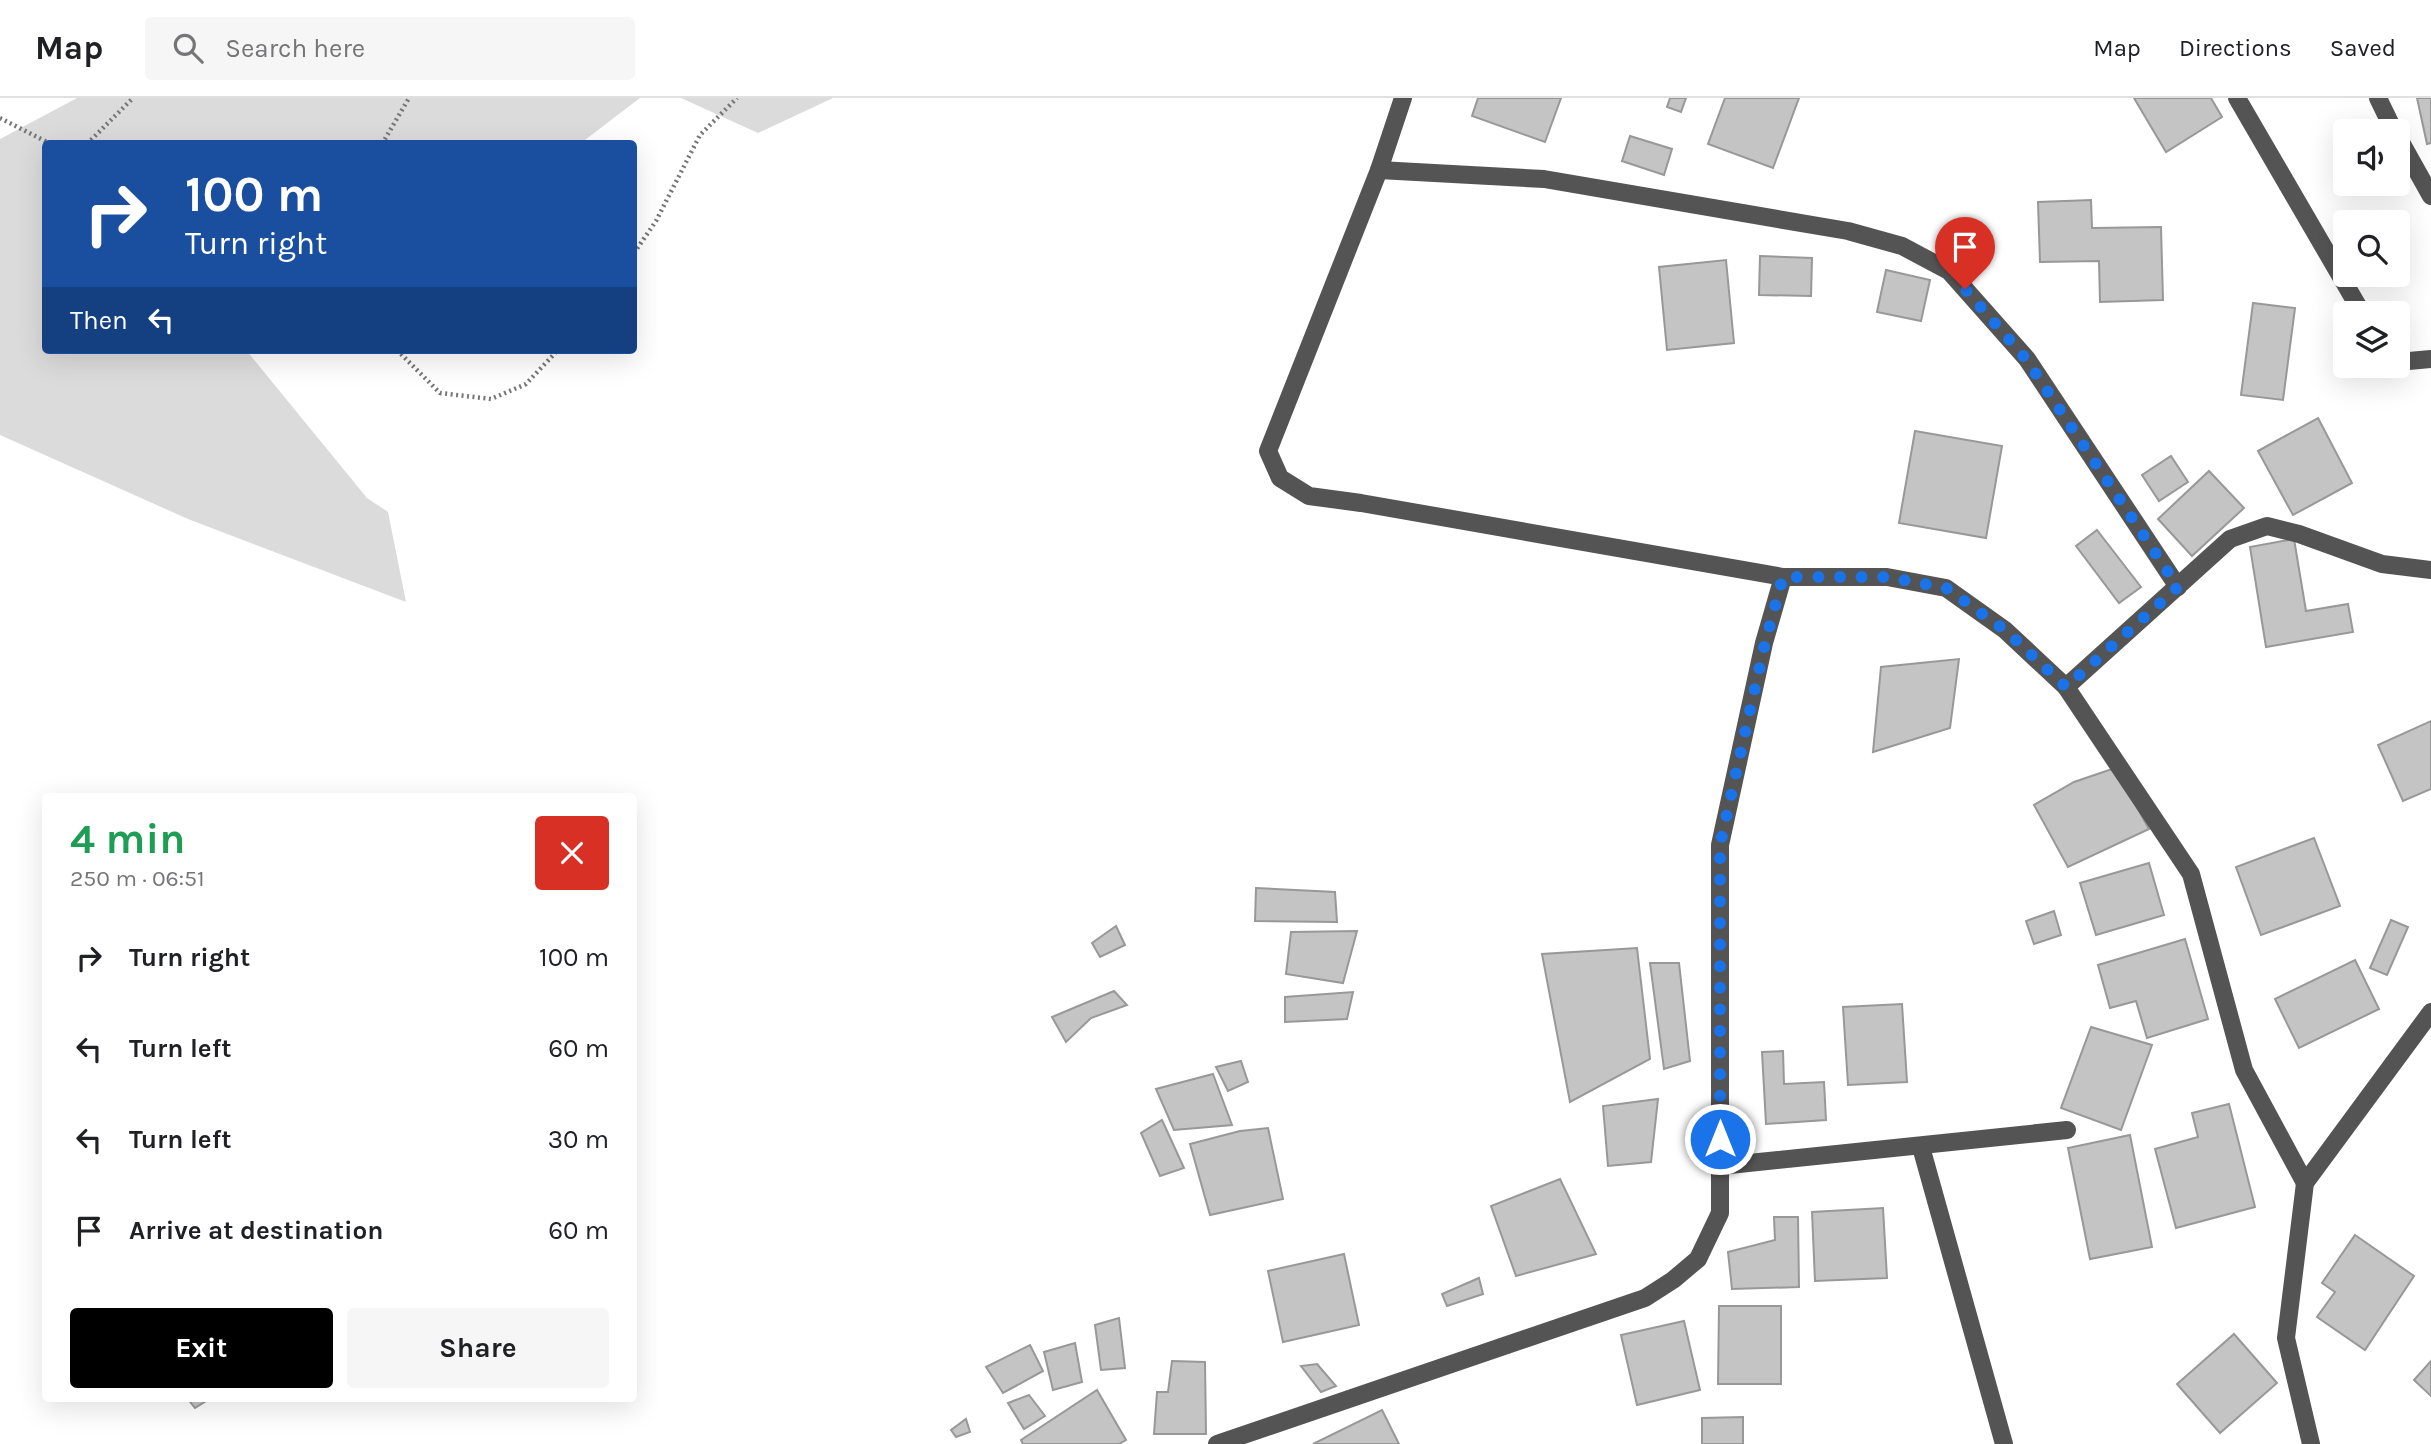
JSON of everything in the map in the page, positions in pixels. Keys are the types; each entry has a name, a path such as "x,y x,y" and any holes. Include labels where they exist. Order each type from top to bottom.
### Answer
{"street":[{"path":"1403,98 1379,170 1268,451 1280,478 1309,496 1783,577 1887,577 1946,588 2005,630 2066,687 2191,874 2244,1070 2305,1183"},
{"path":"2237,98 2355,301"},
{"path":"2378,98 2388,119"},
{"path":"2410,158 2431,196"},
{"path":"1379,170 1544,179 1847,231 1902,246 1950,271 2026,359 2178,587"},
{"path":"2410,361 2431,359"},
{"path":"2066,687 2230,539 2267,526 2299,534 2382,564 2431,570"},
{"path":"1217,1444 1645,1298 1698,1259 1720,1213 1720,845 1765,643 1783,577"},
{"path":"2311,1444 2286,1338 2305,1183 2431,1012"},
{"path":"1720,1166 2067,1130"},
{"path":"1921,1147 2004,1444"}],"path":[{"path":"91,140 134,98"},
{"path":"384,140 409,98"},
{"path":"637,249 656,221 700,135 737,98"},
{"path":"0,118 43,140"},
{"path":"401,354 440,393 491,399 526,384 554,354"}],"shaded area":[{"path":"77,98 640,98 585,140 42,140 42,354 249,354 367,498 388,512 406,602 188,519 0,435 0,139"},
{"path":"681,98 833,98 758,133"}],"building":[{"path":"1478,98 1561,98 1545,142 1472,116"},
{"path":"1670,98 1686,98 1681,112 1667,107"},
{"path":"1725,98 1799,98 1773,168 1708,144"},
{"path":"2134,98 2211,98 2222,117 2166,152"},
{"path":"2417,98 2431,98 2431,143 2427,144"},
{"path":"1630,136 1672,149 1664,175 1622,161"},
{"path":"2091,200 2092,228 2161,227 2163,300 2100,302 2099,261 2040,262 2038,202"},
{"path":"1760,256 1812,258 1811,296 1759,295"},
{"path":"1726,260 1734,343 1667,350 1659,267"},
{"path":"1886,270 1930,280 1921,321 1877,312"},
{"path":"2253,303 2295,308 2283,400 2241,395"},
{"path":"2318,418 2352,483 2293,515 2258,451"},
{"path":"1915,431 2002,446 1986,538 1899,523"},
{"path":"2171,456 2188,482 2159,501 2142,475"},
{"path":"2209,471 2244,508 2192,556 2158,519"},
{"path":"2097,530 2141,587 2119,603 2076,546"},
{"path":"2294,539 2306,611 2348,604 2353,632 2266,647 2250,547"},
{"path":"1959,659 1950,728 1873,752 1881,667"},
{"path":"2431,721 2431,789 2403,801 2378,745"},
{"path":"2115,768 2149,829 2068,867 2034,805 2074,782"},
{"path":"2314,838 2340,906 2261,935 2236,867"},
{"path":"2149,863 2164,915 2096,935 2080,883"},
{"path":"1256,888 1335,892 1337,922 1255,921"},
{"path":"2054,911 2061,935 2034,944 2026,921"},
{"path":"2391,920 2408,927 2387,975 2370,968"},
{"path":"1116,926 1125,945 1100,957 1092,943"},
{"path":"1357,931 1343,983 1286,974 1291,932"},
{"path":"2185,939 2208,1019 2147,1038 2136,1001 2110,1008 2098,965"},
{"path":"1637,948 1650,1059 1570,1102 1542,954"},
{"path":"2355,960 2379,1009 2299,1048 2275,999"},
{"path":"1650,963 1679,963 1690,1061 1664,1069"},
{"path":"1114,991 1127,1005 1091,1018 1066,1042 1052,1017"},
{"path":"1353,992 1347,1019 1285,1022 1285,997"},
{"path":"1902,1004 1907,1082 1848,1085 1843,1007"},
{"path":"2091,1027 2152,1045 2121,1130 2061,1108"},
{"path":"1783,1051 1784,1084 1824,1082 1826,1120 1766,1124 1762,1052"},
{"path":"1241,1061 1248,1082 1228,1091 1216,1067"},
{"path":"1213,1074 1232,1125 1174,1130 1156,1089"},
{"path":"1658,1099 1651,1162 1608,1166 1603,1106"},
{"path":"2229,1104 2255,1207 2176,1228 2155,1149 2198,1137 2192,1113"},
{"path":"1162,1120 1184,1168 1160,1176 1141,1133"},
{"path":"1268,1128 1283,1199 1210,1215 1190,1144 1240,1131"},
{"path":"2130,1135 2152,1247 2090,1259 2068,1148"},
{"path":"1560,1179 1596,1254 1516,1276 1491,1206"},
{"path":"1883,1208 1887,1278 1815,1281 1812,1212"},
{"path":"1774,1217 1798,1217 1799,1287 1732,1289 1728,1252 1775,1240"},
{"path":"2355,1235 2414,1276 2365,1350 2317,1317 2335,1292 2322,1283"},
{"path":"1344,1254 1359,1325 1283,1342 1268,1271"},
{"path":"1479,1278 1483,1294 1447,1306 1442,1294"},
{"path":"1719,1306 1781,1306 1781,1384 1718,1384"},
{"path":"1119,1318 1125,1368 1101,1370 1095,1325"},
{"path":"1684,1321 1700,1390 1637,1405 1621,1335"},
{"path":"2234,1334 2277,1383 2220,1433 2177,1384"},
{"path":"1075,1343 1082,1382 1053,1390 1044,1352"},
{"path":"1030,1345 1043,1371 1003,1393 986,1367"},
{"path":"1172,1361 1205,1362 1206,1434 1154,1434 1157,1392 1168,1392"},
{"path":"2431,1361 2431,1396 2414,1380"},
{"path":"1317,1364 1336,1386 1321,1392 1301,1366"},
{"path":"1097,1390 1126,1440 1119,1444 1023,1444 1021,1440"},
{"path":"1029,1395 1045,1416 1024,1429 1008,1403"},
{"path":"190,1402 205,1402 195,1408"},
{"path":"1382,1410 1399,1444 1313,1444"},
{"path":"1743,1417 1743,1444 1702,1444 1702,1418"},
{"path":"966,1419 970,1432 956,1437 951,1430"}],"route":[{"path":"1720,1139 1720,845 1765,643 1783,577 1887,577 1946,588 2005,630 2066,687 2178,587 2026,359 1965,289"}]}
